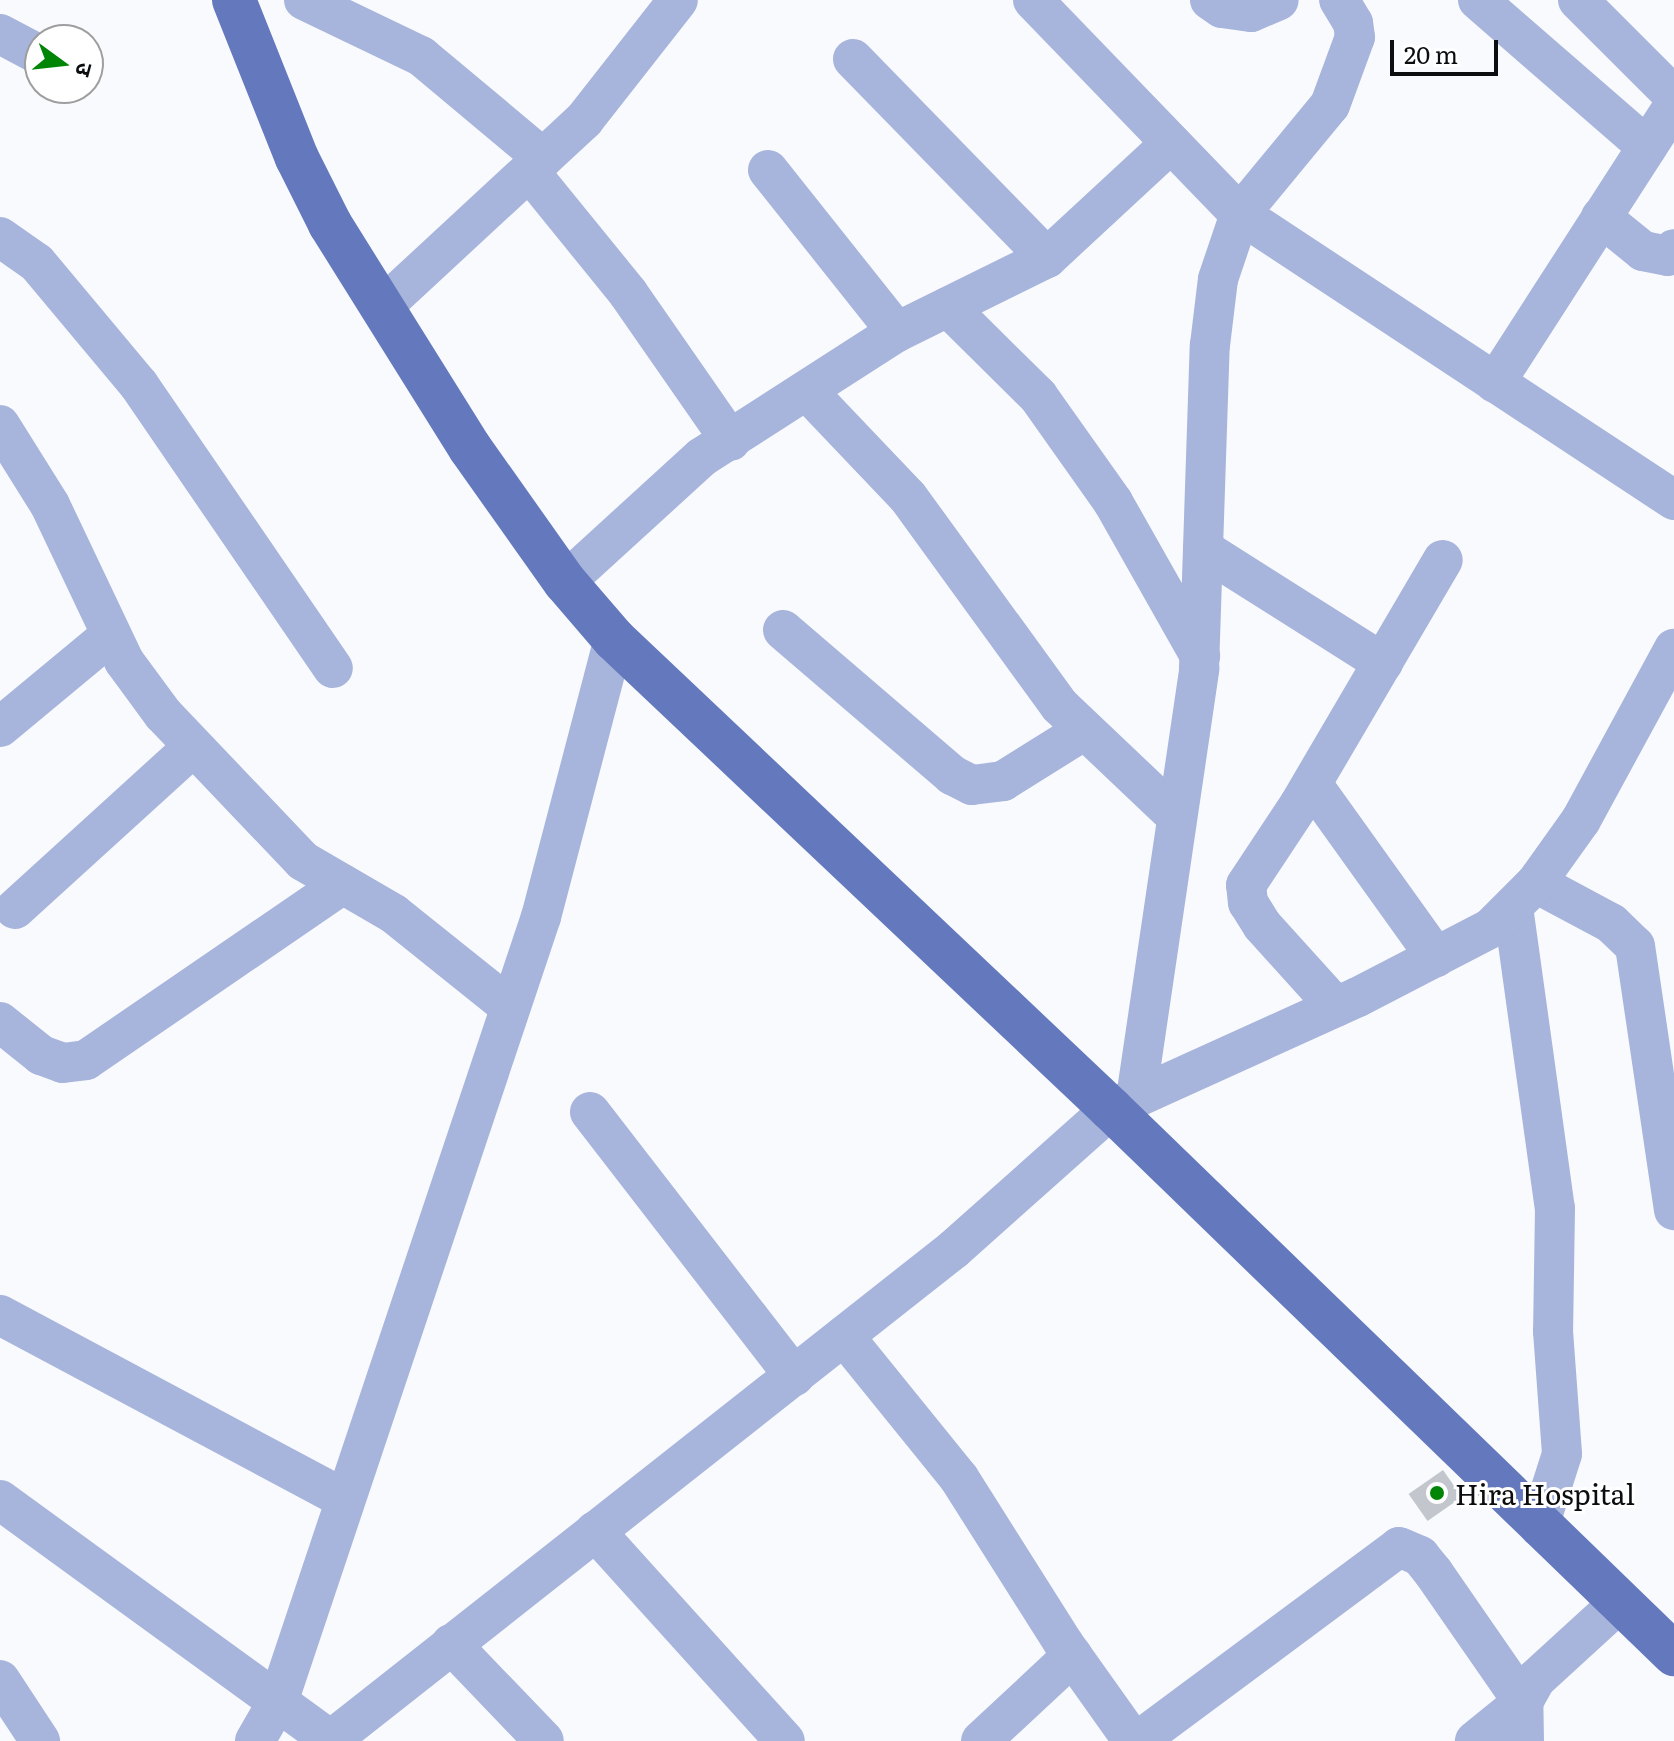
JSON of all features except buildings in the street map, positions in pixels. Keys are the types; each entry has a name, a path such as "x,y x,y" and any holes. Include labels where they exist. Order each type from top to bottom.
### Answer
{"main road":[{"path":"234,0 297,158 381,308 470,448 565,582 614,639 1124,1104 1539,1526 1674,1654"}],"street":[{"path":"304,0 421,56 536,165 731,441"},
{"path":"381,308 584,120 678,0"},
{"path":"1033,0 1240,214 1674,500"},
{"path":"1210,0 1222,8 1251,12 1279,0"},
{"path":"1124,1104 1200,656 1210,345 1218,279 1240,214 1330,105 1355,37 1353,23 1339,0"},
{"path":"1478,0 1647,147"},
{"path":"1578,0 1674,96"},
{"path":"0,34 24,47"},
{"path":"853,59 1047,258"},
{"path":"1495,383 1674,105"},
{"path":"565,582 674,477 897,332 1047,258 1171,143"},
{"path":"768,170 897,332"},
{"path":"1601,217 1643,251 1668,256 1674,249"},
{"path":"0,237 37,263 139,385 333,668"},
{"path":"948,307 1038,396 1113,502 1200,656"},
{"path":"807,391 908,497 1083,731 1175,815"},
{"path":"4,440 50,505 111,635 163,714 303,861 394,914 509,1006"},
{"path":"1203,549 1383,663"},
{"path":"1336,1007 1262,925 1248,903 1246,885 1312,784 1443,560"},
{"path":"783,630 972,785 1003,781 1083,731"},
{"path":"0,727 111,635"},
{"path":"255,1741 279,1699 541,917 614,639"},
{"path":"0,1500 332,1740 954,1249 1124,1104 1336,1007 1491,928 1524,895 1581,820 1674,649"},
{"path":"15,909 193,747"},
{"path":"1312,784 1436,957"},
{"path":"0,1022 41,1055 63,1063 86,1060 343,884"},
{"path":"1524,895 1611,923 1635,946 1674,1210"},
{"path":"1524,895 1555,1208 1553,1331 1562,1454 1539,1526"},
{"path":"590,1112 794,1376"},
{"path":"0,1315 345,1499"},
{"path":"844,1336 959,1478 1072,1656 1136,1741 1399,1547 1420,1556 1433,1572 1523,1702 1524,1741"},
{"path":"595,1531 785,1741"},
{"path":"1475,1741 1523,1702 1552,1659 1619,1603"},
{"path":"451,1644 544,1741"},
{"path":"981,1741 1072,1656"},
{"path":"0,1680 40,1741"}],"place":[{"name":"Hira Hospital","path":"1437,1493"}]}
